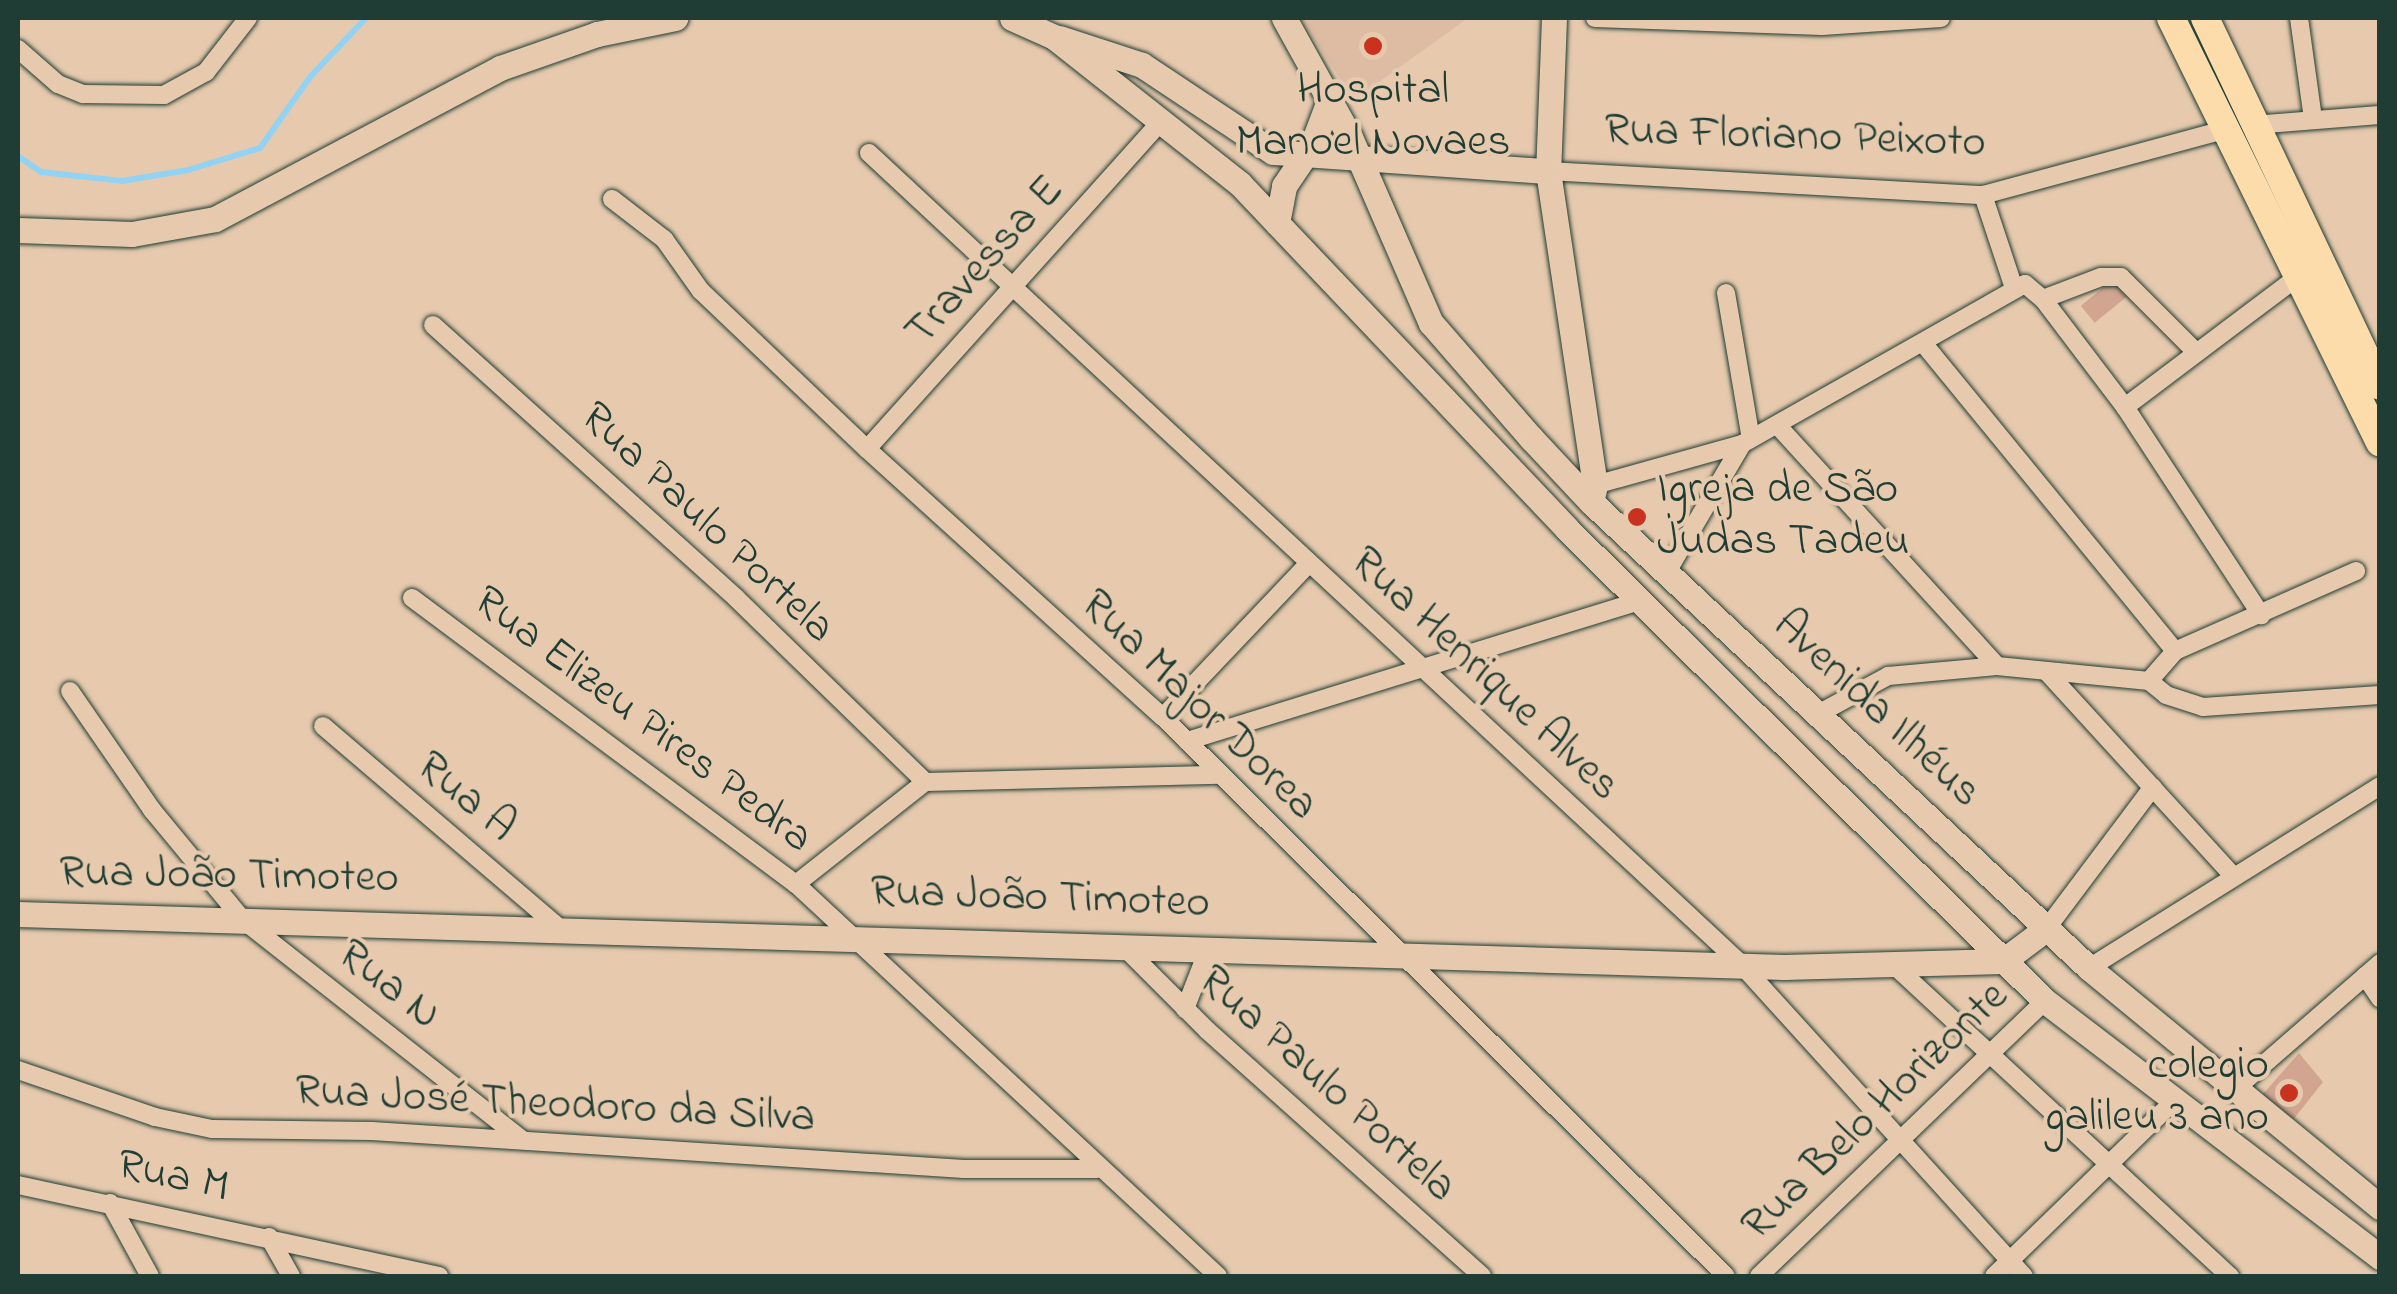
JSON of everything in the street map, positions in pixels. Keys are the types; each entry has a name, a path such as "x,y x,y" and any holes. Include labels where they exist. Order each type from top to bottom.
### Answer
{"main road":[{"path":"18,230 132,234 215,219 500,68 597,34 674,18"},
{"name":"Avenida Ilhéus","path":"1012,18 1142,64 1273,152 1357,155 1431,323 1667,572 2090,968 2233,1091 2380,1207"},
{"path":"1284,18 1357,155"},
{"path":"1554,18 1548,171 1593,494"},
{"path":"2171,18 2380,442"},
{"path":"2205,18 2253,126 2380,386"},
{"name":"Avenida Ilhéus","path":"1054,36 1159,124 1240,184 1640,601 2045,1001 2172,1102 2380,1257"},
{"path":"1277,223 1284,186 1330,98"},
{"name":"Rua Floriano Peixoto","path":"1357,155 1548,171"},
{"name":"Rua João Timoteo","path":"18,914 850,934 1400,956 1897,968 2003,961"},
{"path":"2003,961 2047,928"}],"street":[{"path":"18,49 58,84 83,94 164,95 206,72 248,18"},
{"path":"1594,18 1822,26 1941,18"},
{"path":"2299,18 2313,119"},
{"path":"2253,126 2380,116"},
{"name":"Travessa E","path":"867,449 1159,124"},
{"name":"Rua Floriano Peixoto","path":"1548,171 1983,195 2224,130"},
{"name":"Rua Henrique Alves","path":"869,152 1740,962 1897,1142 2024,1276"},
{"path":"1983,195 2014,288"},
{"name":"Rua Major Dorea","path":"612,199 664,239 701,291 867,449 1164,718 1726,1276"},
{"path":"2043,298 2101,277 2121,277 2194,350"},
{"path":"2125,408 2194,350 2296,278"},
{"path":"1593,494 1747,442 1923,344 2014,288 2032,286 2125,408 2260,615"},
{"path":"1667,572 1747,442 1726,294"},
{"name":"Rua Paulo Portela","path":"432,325 736,598 925,782"},
{"path":"1923,344 2176,651"},
{"path":"1778,426 1996,666"},
{"path":"1164,718 1308,564"},
{"path":"2149,681 2176,651 2356,571"},
{"name":"Rua Elizeu Pires Pedra","path":"412,598 475,640 611,752 796,884 1097,1169 1218,1276"},
{"path":"1187,741 1640,601"},
{"path":"1818,714 1876,678 1996,666 2149,681 2166,695 2203,707 2380,695"},
{"path":"2046,671 2233,876"},
{"name":"Rua N","path":"70,691 152,810 243,920 524,1140"},
{"name":"Rua A","path":"323,726 558,927"},
{"path":"796,884 925,782 1220,776"},
{"path":"2090,968 2380,786"},
{"path":"2047,928 2153,787"},
{"name":"Rua Paulo Portela","path":"1123,946 1184,1009 1482,1276"},
{"path":"1184,1009 1209,947"},
{"path":"1897,968 2230,1276"},
{"path":"2233,1091 2372,970 2380,998"},
{"name":"Rua Belo Horizonte","path":"1759,1276 2045,1001"},
{"name":"Rua José Theodoro da Silva","path":"18,1070 179,1124 524,1140 964,1169 1097,1169"},
{"path":"1994,1276 2172,1102"},
{"name":"Rua M","path":"18,1185 269,1237 291,1276"},
{"path":"110,1203 150,1276"},
{"path":"269,1237 439,1276"}],"shaded area":[{"name":"Hospital Manoel Novaes","path":"1300,18 1468,18 1354,100"}],"building":[{"path":"2115,278 2129,295 2095,323 2081,306"},
{"name":"colegio galileu 3 ano","path":"2299,1053 2323,1082 2281,1135 2250,1109"}],"waterway":[{"path":"18,156 41,172 122,181 188,170 260,148 310,77 366,18"}],"place":[{"name":"Hospital Manoel Novaes","path":"1373,46"},
{"name":"Igreja de São Judas Tadeu","path":"1637,517"},
{"name":"colegio galileu 3 ano","path":"2289,1093"}]}
